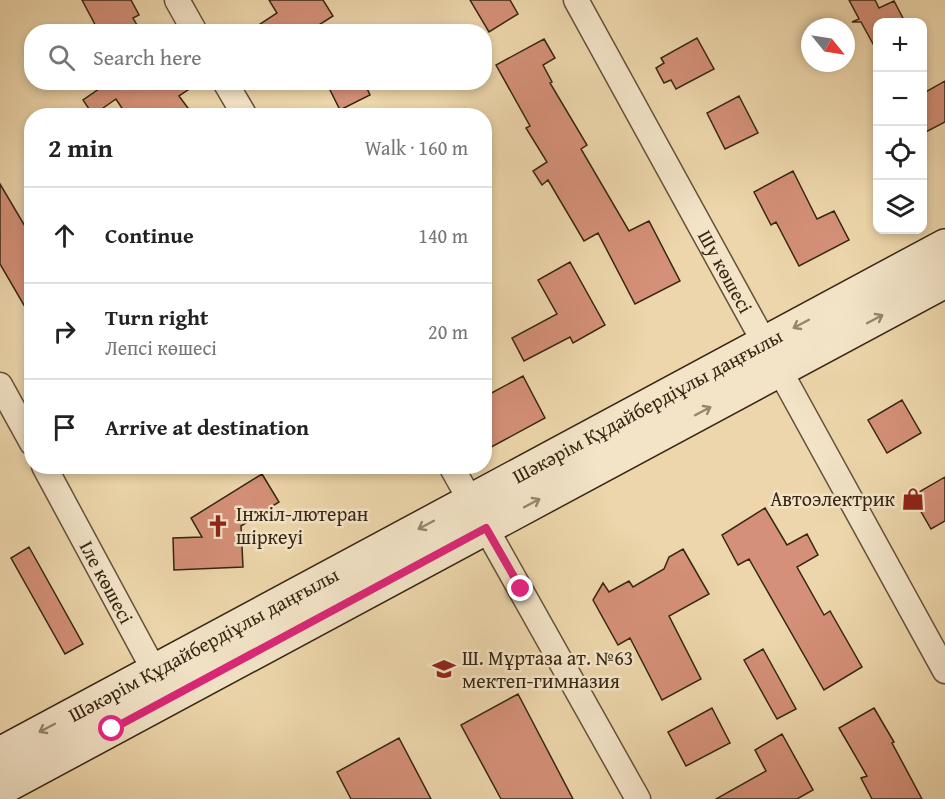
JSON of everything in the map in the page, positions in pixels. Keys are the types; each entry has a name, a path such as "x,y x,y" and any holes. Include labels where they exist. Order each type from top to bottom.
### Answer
{"main road":[{"name":"Шәкәрім Құдайбердіұлы даңғылы","path":"772,357 945,246"},
{"name":"Шәкәрім Құдайбердіұлы даңғылы","path":"0,789 162,684 772,357 945,281"},
{"name":"Шәкәрім Құдайбердіұлы даңғылы","path":"0,754 162,684"}],"street":[{"path":"177,0 190,24"},
{"name":"Шу көшесі","path":"576,0 945,671"},
{"path":"230,90 240,108"},
{"path":"0,385 24,428"},
{"name":"Іле көшесі","path":"48,474 162,684"},
{"path":"456,474 638,799"}],"building":[{"path":"82,0 131,0 139,15 133,18 136,24 95,24"},
{"path":"269,0 323,0 333,16 320,24 260,24 277,13"},
{"path":"470,0 510,0 518,14 492,30 492,24 484,24"},
{"path":"849,0 875,0 879,8 894,1 903,18 873,18 873,44 861,22 855,22 859,19"},
{"path":"697,38 714,69 676,89 671,80 664,83 656,68 664,63 661,58"},
{"path":"544,39 555,58 543,65 552,82 550,83 587,145 581,149 629,231 649,221 680,281 635,304 598,233 584,241 548,180 542,185 533,171 547,162 526,128 530,126 496,65"},
{"path":"945,81 945,122 927,131 927,126 927,91"},
{"path":"97,90 188,90 179,96 188,108 122,108 116,99 103,108 88,108 83,100"},
{"path":"330,90 368,90 370,95 344,108 339,108"},
{"path":"739,96 758,133 725,149 707,113"},
{"path":"793,171 817,219 834,211 849,240 799,266 776,222 771,225 754,192"},
{"path":"0,184 24,224 24,305 0,264"},
{"path":"570,262 605,325 573,343 570,337 524,361 512,338 557,314 538,280"},
{"path":"523,376 545,418 492,447 492,393"},
{"path":"902,400 921,433 887,453 868,420"},
{"name":"Інжіл-лютеран шіркеуі","path":"262,474 279,502 241,526 243,567 174,570 173,538 202,537 191,518"},
{"path":"945,477 945,521 931,529 912,496"},
{"path":"765,508 787,545 807,534 818,555 797,567 824,615 830,611 862,667 824,690 749,559 738,565 722,535"},
{"path":"29,547 83,644 65,654 11,558"},
{"path":"683,549 709,594 669,616 701,679 662,700 630,638 618,645 593,600 603,583 609,592 629,581 633,587 664,569 669,557"},
{"path":"763,649 796,709 777,719 744,660"},
{"path":"518,694 573,799 501,799 461,725"},
{"path":"712,708 730,743 686,766 668,732"},
{"path":"874,708 894,742 892,743 922,799 872,799 861,778 867,776 839,728"},
{"path":"782,734 813,790 797,799 716,799 766,771 755,750"},
{"path":"399,738 431,799 351,799 337,772"}],"place":[{"name":"Автоэлектрик","path":"913,499"},
{"name":"Інжіл-лютеран шіркеуі","path":"218,526"},
{"name":"Ш. Мұртаза ат. №63 мектеп-гимназия","path":"444,669"}],"route":[{"path":"112,729 486,528 521,589"}]}
